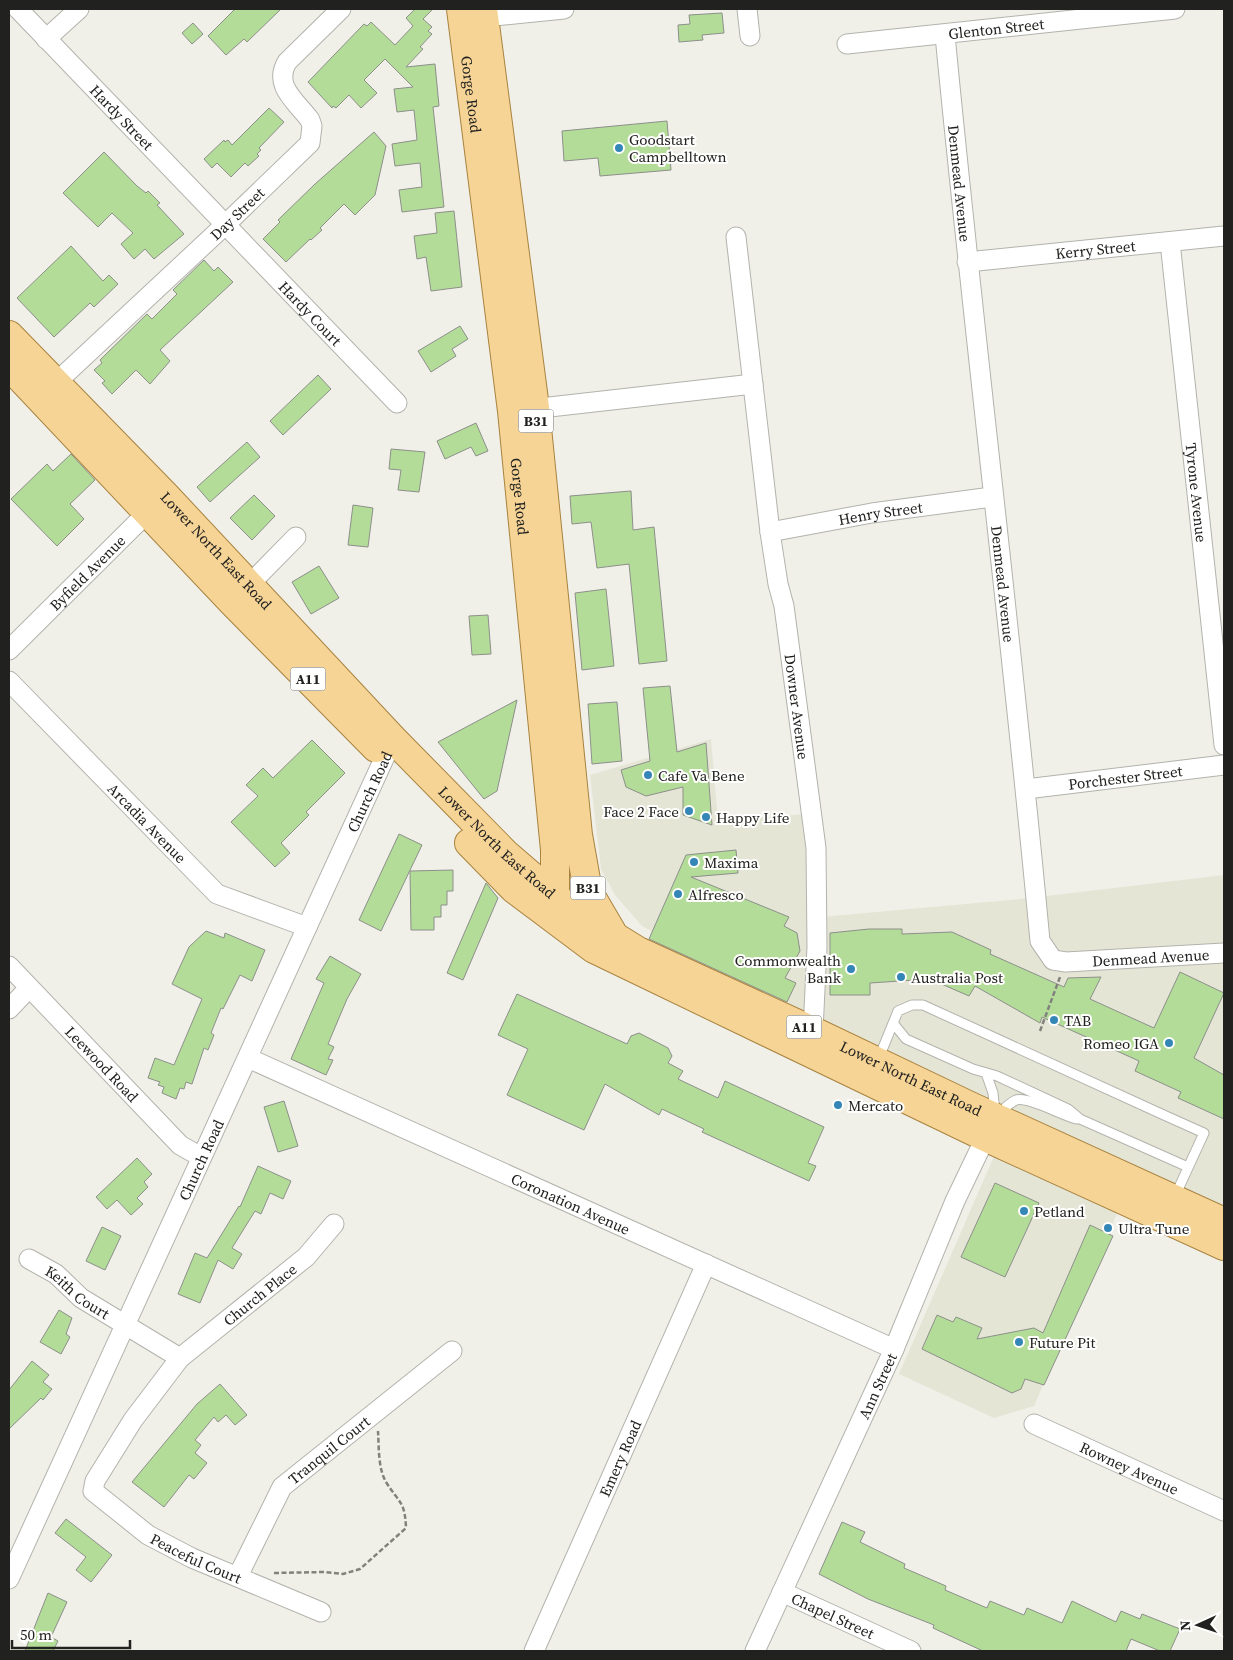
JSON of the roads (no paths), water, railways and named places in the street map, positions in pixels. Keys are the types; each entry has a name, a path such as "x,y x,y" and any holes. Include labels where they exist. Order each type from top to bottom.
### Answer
{"main road":[{"name":"Gorge Road","path":"476,12 523,410 578,835 588,891 614,936"},
{"name":"Lower North East Road","path":"9,335 48,390 389,748 514,889 550,905 570,909 638,951 813,1030 878,1062 990,1127 1224,1246"},
{"name":"Lower North East Road","path":"9,366 48,390"},
{"name":"Gorge Road","path":"523,410 555,850 550,905"},
{"name":"Gorge Road","path":"550,905 565,881 578,835"},
{"name":"Lower North East Road","path":"550,905 594,949 634,969 990,1127 1173,1198 1224,1222"}],"street":[{"name":"Hardy Street","path":"18,9 226,224"},
{"path":"46,39 79,9"},
{"name":"Day Street","path":"48,390 310,143 312,126 310,120 284,85 282,71 287,62 341,9"},
{"path":"476,12 564,9"},
{"path":"747,9 750,36"},
{"name":"Glenton Street","path":"847,44 1175,9"},
{"name":"Denmead Avenue","path":"944,35 992,497 1026,788 1040,941 1053,960 1066,962 1224,954"},
{"name":"Hardy Court","path":"226,224 397,403"},
{"name":"Downer Avenue","path":"736,236 770,532 778,584 785,612 816,848 817,947 813,1030"},
{"name":"Kerry Street","path":"967,262 1224,236"},
{"name":"Tyrone Avenue","path":"1170,242 1224,745"},
{"path":"523,410 753,384"},
{"name":"Henry Street","path":"770,532 872,513 992,497"},
{"name":"Byfield Avenue","path":"9,650 157,504"},
{"path":"241,593 296,536"},
{"name":"Arcadia Avenue","path":"9,682 217,894 307,927"},
{"name":"Church Road","path":"9,1579 389,748"},
{"name":"Porchester Street","path":"1026,788 1224,765"},
{"name":"Leewood Road","path":"9,966 180,1145 201,1157"},
{"path":"9,1009 29,988"},
{"name":"Coronation Avenue","path":"248,1058 894,1348"},
{"name":"Ann Street","path":"755,1651 894,1348 955,1200 990,1127"},
{"name":"Church Place","path":"95,1481 133,1420 180,1358 306,1258 334,1224"},
{"name":"Keith Court","path":"29,1259 56,1274 80,1298 126,1323"},
{"name":"Emery Road","path":"534,1651 706,1264"},
{"path":"126,1323 180,1358"},
{"name":"Tranquil Court","path":"238,1576 282,1487 452,1351"},
{"name":"Rowney Avenue","path":"1034,1424 1224,1511"},
{"name":"Peaceful Court","path":"95,1481 93,1491 148,1535 192,1558 321,1612"},
{"name":"Chapel Street","path":"782,1592 911,1651"}],"lane":[{"path":"878,1062 898,1011 912,1004 923,1005 1204,1133 1173,1198"},
{"path":"894,1023 906,1038 1068,1109 1080,1119"},
{"path":"986,1072 994,1093 990,1127"},
{"path":"990,1127 1017,1100 1026,1100 1065,1116 1080,1119 1188,1167"}],"place":[{"name":"Goodstart Campbelltown","path":"619,148"},
{"name":"Cafe Va Bene","path":"648,775"},
{"name":"Face 2 Face","path":"689,811"},
{"name":"Happy Life","path":"706,817"},
{"name":"Maxima","path":"694,862"},
{"name":"Alfresco","path":"678,894"},
{"name":"Commonwealth Bank","path":"851,969"},
{"name":"Australia Post","path":"901,977"},
{"name":"TAB","path":"1054,1020"},
{"name":"Romeo IGA","path":"1169,1043"},
{"name":"Mercato","path":"838,1105"},
{"name":"Petland","path":"1024,1211"},
{"name":"Ultra Tune","path":"1108,1228"},
{"name":"Future Pit","path":"1019,1342"}]}
